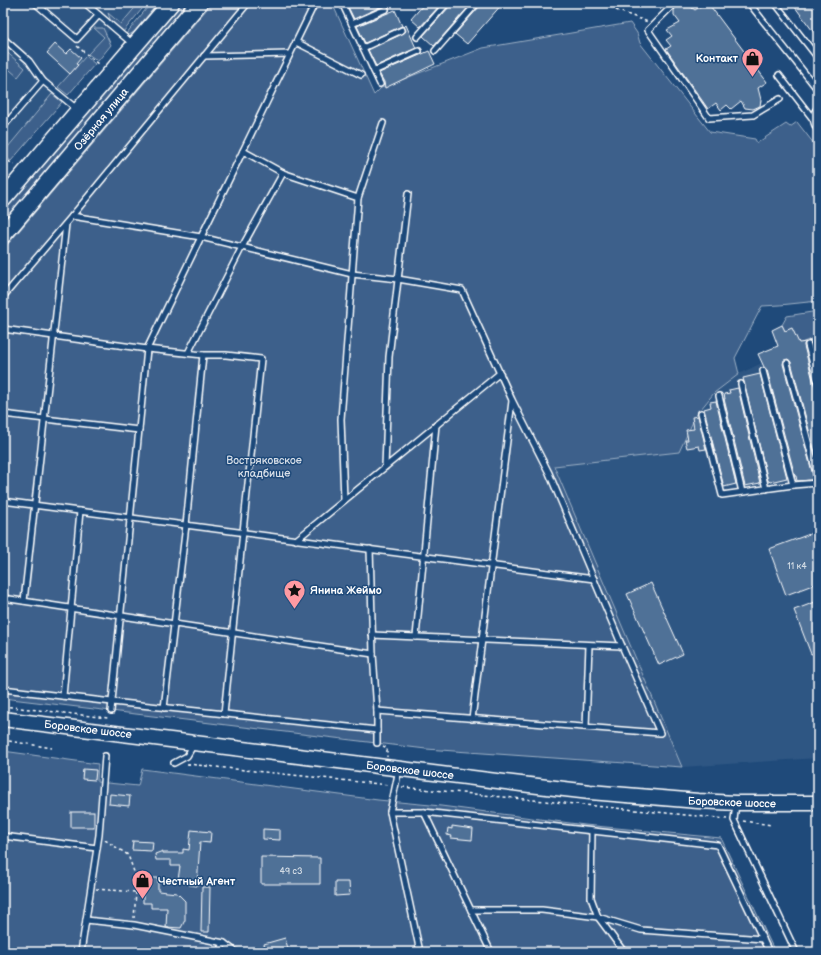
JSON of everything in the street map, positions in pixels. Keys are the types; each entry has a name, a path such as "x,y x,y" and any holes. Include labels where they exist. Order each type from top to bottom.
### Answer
{"main road":[{"name":"Озёрная улица","path":"3,199 171,3"},
{"name":"Озёрная улица","path":"3,235 199,3"}],"street":[{"name":"Боровское шоссе","path":"3,719 590,792 736,804 818,803"}],"lane":[{"path":"35,3 77,39 99,16"},
{"path":"84,3 134,45"},
{"path":"3,297 66,224 248,3"},
{"path":"111,711 147,349 313,7 308,3"},
{"path":"342,3 380,84"},
{"path":"417,38 447,3"},
{"path":"435,51 477,3"},
{"path":"675,3 648,30 709,118 753,115 780,99"},
{"path":"749,3 818,90"},
{"path":"775,3 818,58"},
{"path":"352,24 386,9"},
{"path":"363,48 402,30"},
{"path":"3,38 29,60 43,81 78,110"},
{"path":"296,42 361,75"},
{"path":"374,71 419,51"},
{"path":"204,56 290,54"},
{"path":"778,75 812,119 818,131"},
{"path":"3,127 43,81"},
{"path":"812,119 814,112 818,108"},
{"path":"344,500 341,419 358,198 383,123"},
{"path":"243,151 283,173 358,198"},
{"path":"188,353 242,247 283,173"},
{"path":"385,467 389,356 408,194"},
{"path":"72,216 201,237 352,274 398,279 462,290 512,400 549,473 660,733 377,711"},
{"path":"24,601 66,224"},
{"path":"3,330 147,349 260,359 224,714"},
{"path":"808,345 818,382"},
{"path":"164,708 186,525 203,355"},
{"path":"787,363 818,479"},
{"path":"763,372 792,485"},
{"path":"296,540 500,373"},
{"path":"741,384 766,489"},
{"path":"719,396 742,492"},
{"path":"472,719 512,400"},
{"path":"701,413 722,495 792,485 818,483"},
{"path":"3,414 139,430"},
{"path":"416,637 436,425"},
{"path":"3,501 594,579"},
{"path":"64,696 80,511"},
{"path":"370,549 377,743"},
{"path":"3,598 373,654"},
{"path":"372,634 622,646"},
{"path":"586,727 589,645"},
{"path":"3,689 164,708 377,730"},
{"path":"174,763 186,756 194,743"},
{"path":"81,952 99,835 105,756"},
{"path":"399,768 390,812 420,952"},
{"path":"736,804 734,820 796,952"},
{"path":"390,812 424,812 718,846 769,952"},
{"path":"424,812 491,952"},
{"path":"592,831 591,898 598,917 624,952"},
{"path":"3,836 97,848"},
{"path":"471,910 542,910 598,917 641,930 763,939"},
{"path":"86,920 134,926 224,943 236,952"},
{"path":"220,952 224,943"}],"path":[{"path":"606,3 616,10 653,24"},
{"path":"77,39 73,43 98,64"},
{"path":"3,158 15,165"},
{"path":"3,706 110,718"},
{"path":"3,740 52,748"},
{"path":"174,763 772,825"},
{"path":"99,835 128,855 137,880 134,926"},
{"path":"91,888 136,892"}],"shaded area":[{"path":"3,3 139,3 121,24 118,21 106,34 58,87 3,153"},
{"path":"818,336 818,758 682,767 553,466 678,452 696,415 714,393 739,374 762,363 763,365 781,357 784,362 797,357 793,346"}],"green space":[{"path":"139,3 147,3 123,32 111,22 108,13 121,24"},
{"path":"151,3 158,3 134,32 129,35 126,34"},
{"path":"177,3 190,3 3,223 3,206"},
{"name":"Востряковское кладбище","path":"212,3 332,3 374,95 381,88 483,48 630,23 637,33 640,43 710,132 755,139 757,143 786,124 790,127 797,122 818,149 818,301 762,306 735,358 739,374 714,393 696,415 679,452 554,466 682,767 426,749 3,698 3,250"},
{"path":"94,28 103,28 111,45 98,61 88,54 104,37"},
{"path":"3,49 25,68 18,77 3,64"},
{"path":"86,56 95,64 68,95 58,87"},
{"path":"52,94 62,102 11,161 3,156 3,153"},
{"path":"818,311 818,336 799,344 792,329 785,331 782,325 787,316"},
{"path":"3,751 98,764 97,782 138,786 142,769 585,825 721,838 775,952 3,952"}],"building":[{"path":"346,3 379,3 380,7 354,19"},
{"path":"425,3 442,3 420,27 411,19"},
{"path":"451,3 472,3 434,46 423,36"},
{"path":"481,3 503,3 467,44 455,34"},
{"path":"682,3 687,4 695,10 705,3 708,3 767,82 758,88 761,100 760,106 753,109 745,108 741,101 731,109 727,105 721,110 716,103 708,109 666,49 671,46 666,40 672,36 667,30 680,23 674,15 674,10"},
{"path":"792,3 813,3 818,9 818,38"},
{"path":"395,10 402,26 365,43 357,26"},
{"path":"406,25 416,48 376,66 368,50 404,33 406,31 404,27"},
{"path":"55,44 66,54 71,49 81,58 76,64 78,65 70,74 47,53"},
{"path":"429,51 435,64 385,88 384,82 379,73"},
{"path":"782,325 785,331 792,328 799,343 806,342 804,346 814,384 818,387 818,464 791,362 788,359 784,360 783,364 814,479 811,480 797,481 767,370 758,354 778,346 772,330"},
{"path":"818,338 818,367 812,344 808,341"},
{"path":"760,374 787,478 770,482 768,481 743,378"},
{"path":"738,388 760,483 745,486 724,399 724,394 730,393 729,390"},
{"path":"716,401 736,484 724,487 704,409 711,407 710,402"},
{"path":"698,416 706,449 700,450 699,446 687,448 685,440 688,440 686,430 694,429 692,417"},
{"path":"818,531 818,583 786,595 769,549"},
{"path":"651,583 683,654 659,665 627,594"},
{"path":"818,601 818,652 811,654 794,610"},
{"path":"83,769 96,770 95,780 82,779"},
{"path":"110,794 130,796 129,806 109,804"},
{"path":"71,812 94,812 94,827 71,827"},
{"path":"452,826 473,829 472,840 451,838 452,836 447,835 448,828 452,829"},
{"path":"263,829 280,830 280,840 263,839"},
{"path":"191,830 211,832 210,843 200,842 197,886 189,885 190,881 178,880 180,866 171,866 171,860 156,860 155,854 163,851 163,853 183,853 183,849 189,850"},
{"path":"133,841 153,842 152,851 132,850"},
{"path":"261,857 320,858 320,884 261,884"},
{"path":"143,878 158,878 158,891 177,893 185,901 185,920 181,928 166,927 167,908 151,908 151,903 143,903"},
{"path":"335,882 349,882 350,895 335,896"},
{"path":"202,887 210,887 209,932 201,932"},
{"path":"285,938 289,952 266,952 264,944"}],"place":[{"name":"Контакт","path":"753,78"},
{"name":"Янина Жеймо","path":"294,610"},
{"name":"Честный Агент","path":"142,900"}]}
